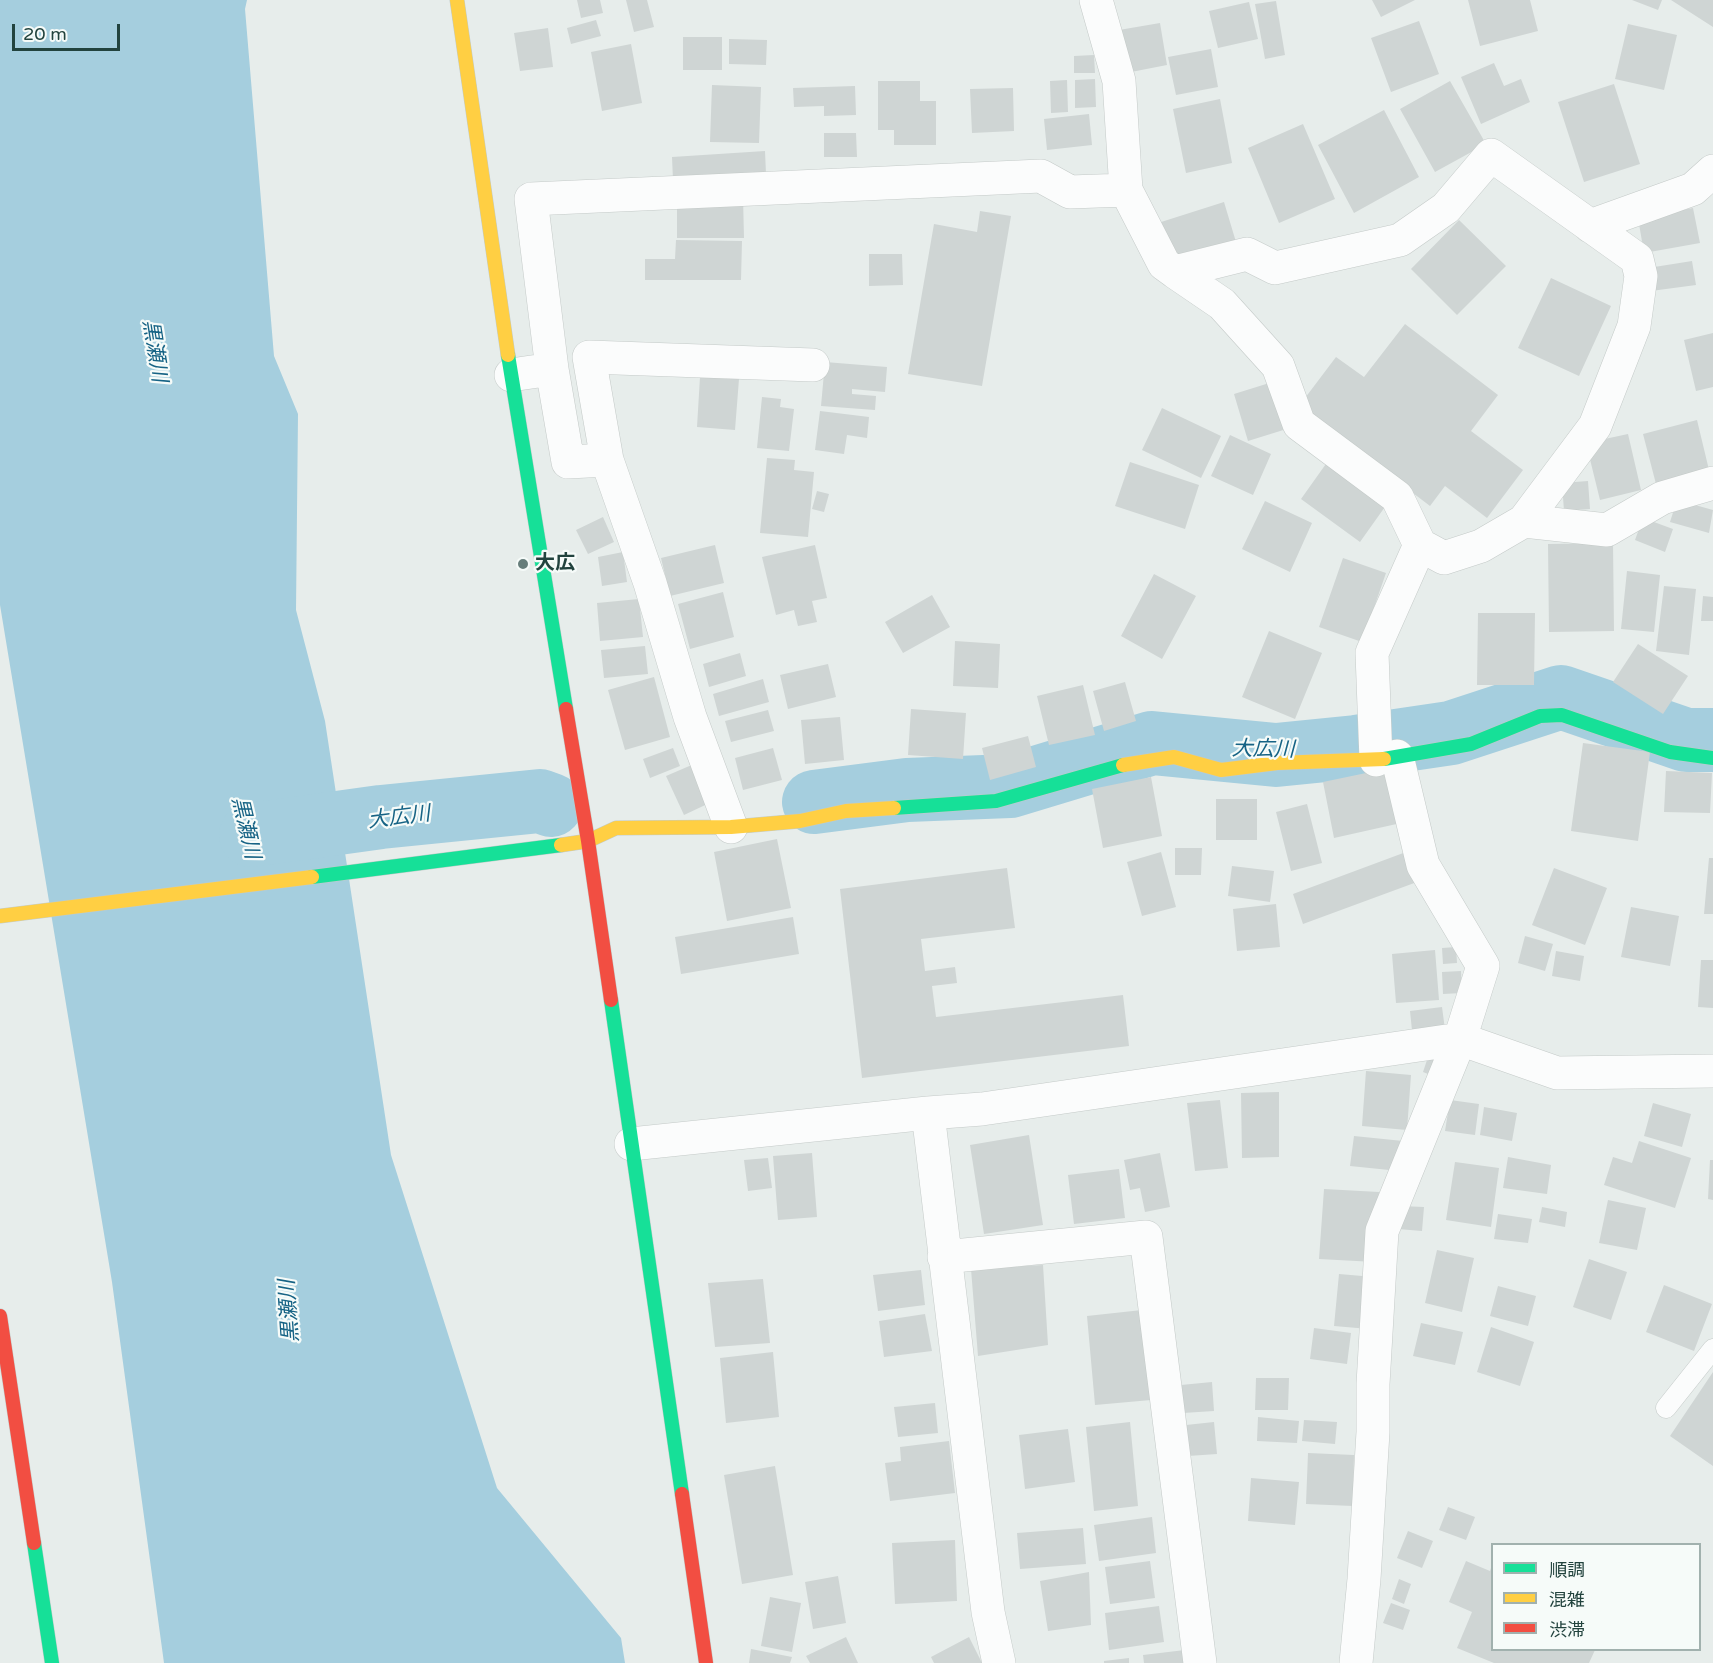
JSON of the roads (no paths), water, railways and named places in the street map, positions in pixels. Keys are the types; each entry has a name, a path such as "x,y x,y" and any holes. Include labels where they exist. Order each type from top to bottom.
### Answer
{"street":[{"path":"458,0 512,375 588,841 706,1663"},
{"path":"1096,0 1119,81 1126,190 1164,264 1175,272 1222,304 1278,366 1299,424 1397,497 1420,545 1444,558 1481,546 1524,521 1595,426 1634,327 1641,276 1637,259 1491,155 1446,208 1400,240 1275,268 1247,254 1175,272"},
{"path":"1590,226 1693,189 1713,171"},
{"path":"607,460 568,462 552,369 531,199 1041,176 1070,192 1126,190"},
{"path":"731,827 690,717 650,583 607,460 590,357 813,365"},
{"path":"512,375 552,369"},
{"path":"1524,521 1607,530 1662,498 1713,483"},
{"path":"1356,1663 1365,1579 1382,1231 1460,1039 1483,966 1422,865 1386,758 1372,653 1420,545"},
{"path":"0,916 557,846 588,841 616,828 731,827 800,821 846,811 996,801 1126,764 1174,757 1221,770 1277,763 1386,758 1471,744 1540,716 1562,715 1670,752 1713,758"},
{"path":"632,1144 982,1109 1460,1039 1557,1073 1713,1071"},
{"path":"928,1113 988,1612 999,1663"},
{"path":"944,1257 1146,1237 1200,1663"},
{"path":"0,1316 52,1663"}],"lane":[{"path":"1666,1408 1713,1349"}],"water":[{"name":"黒瀬川","path":"0,0 247,0 245,9 274,356 298,414 296,610 325,721 391,1155 497,1488 621,1638 625,1663 164,1663 112,1282 0,605"}],"waterway":[{"name":"大広川","path":"814,802 907,790 1010,786 1152,743 1276,755 1356,747 1451,733 1561,697 1686,740 1713,740"},
{"name":"大広川","path":"251,835 381,817 540,801 551,805"}],"place":[{"name":"大広","path":"523,564"}]}
